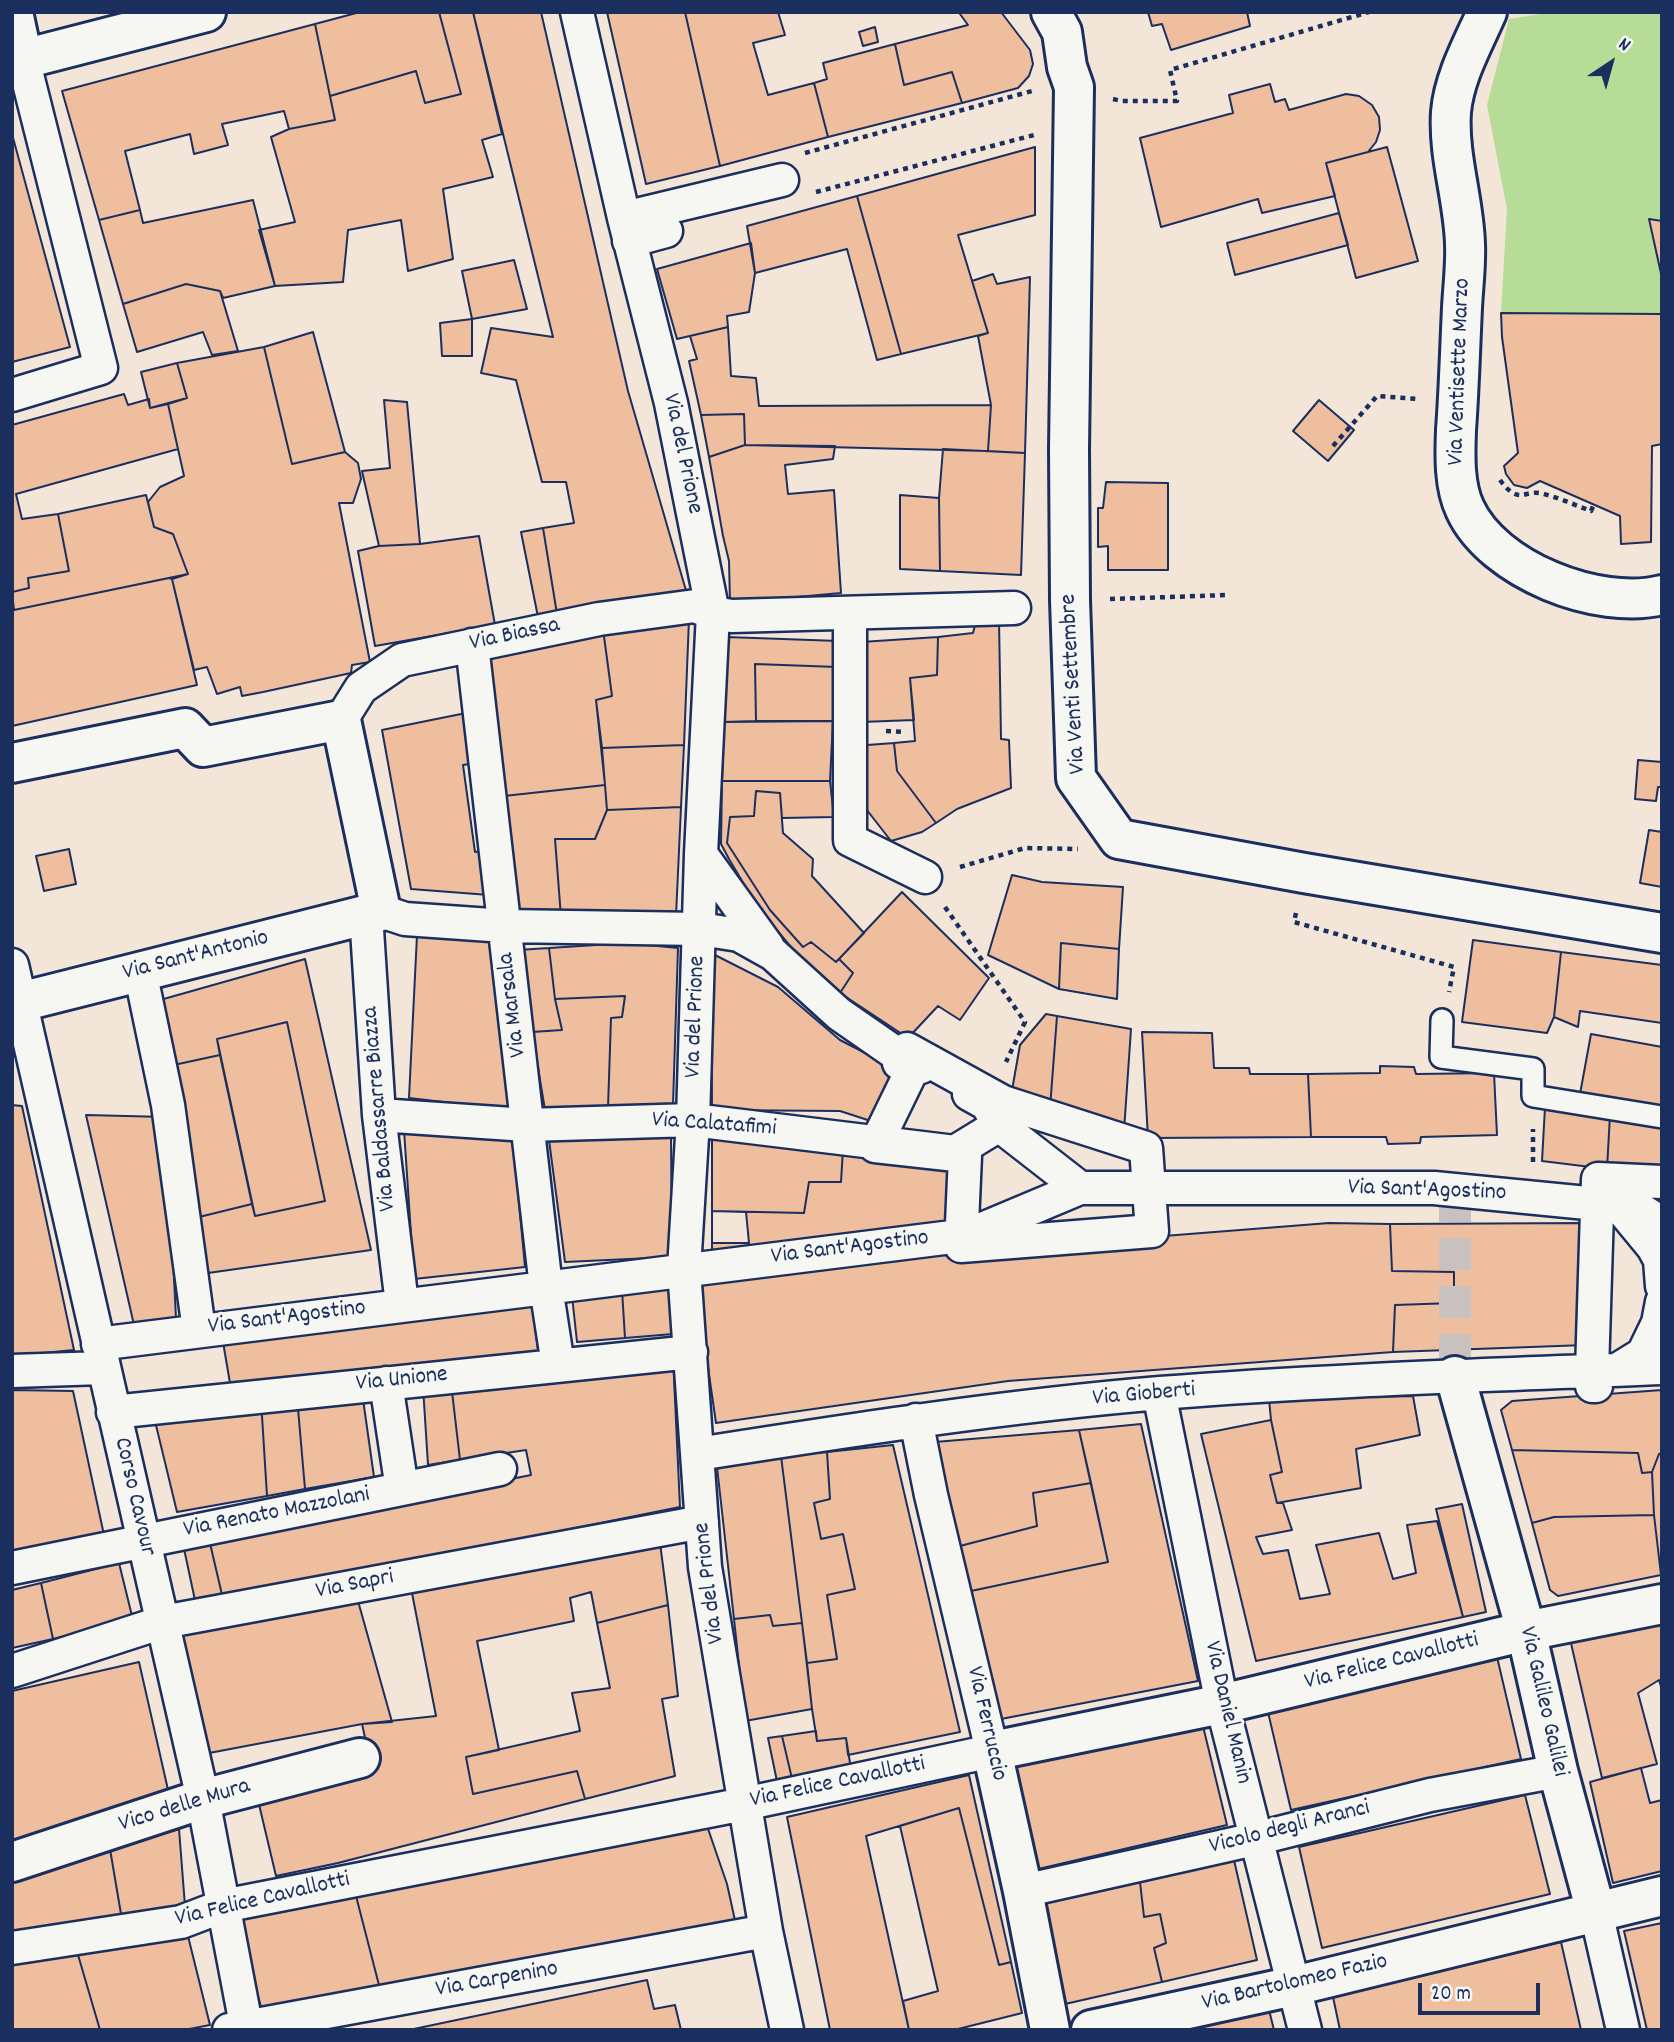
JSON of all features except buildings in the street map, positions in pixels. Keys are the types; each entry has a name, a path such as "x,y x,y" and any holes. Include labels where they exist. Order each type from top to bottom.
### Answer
{"street":[{"path":"12,395 101,368 18,60 13,12"},
{"path":"18,60 206,12"},
{"name":"Via del Prione","path":"577,12 624,220 671,403 713,613 701,854 693,1119 684,1269 705,1567 766,1931 787,2030"},
{"name":"Via Venti Settembre","path":"1051,12 1062,32 1067,67 1074,88 1069,463 1076,778 1119,839 1662,933"},
{"name":"Via Ventisette Marzo","path":"1487,12 1458,79 1451,112 1465,244 1455,451 1459,492 1472,522 1496,547 1530,572 1568,589 1604,597 1662,595"},
{"path":"624,220 782,180"},
{"path":"624,220 655,194"},
{"path":"624,220 666,231"},
{"name":"Via Biassa","path":"341,720 361,688 402,660 626,615 695,606 732,616 1014,608"},
{"path":"850,613 850,840 925,877"},
{"name":"Via Marsala","path":"472,645 546,1287 558,1365"},
{"path":"12,763 185,728 203,747 341,720 373,912 405,919 505,926 700,929 739,935 773,954"},
{"path":"701,854 773,954 839,1014 902,1057 987,1104 1080,1188"},
{"name":"Via Sant'Antonio","path":"16,1003 373,912"},
{"name":"Via Baldassarre Biazza","path":"373,912 379,1115 402,1304"},
{"name":"Corso Cavour","path":"12,965 16,1003 203,1799 223,1906 241,2029"},
{"path":"140,971 168,1105 199,1330"},
{"path":"902,1057 899,1063 912,1070 875,1146 965,1156 961,1246 1152,1231 1146,1149 1003,1102 995,1110"},
{"name":"Via Calatafimi","path":"379,1115 527,1125 693,1119 955,1152 995,1110"},
{"path":"1604,1371 1607,1204 1598,1179 1662,1182"},
{"name":"Via Sant'Agostino","path":"12,1371 101,1356 199,1330 968,1236 1080,1188 1434,1188 1638,1208 1662,1223"},
{"path":"1607,1204 1639,1228 1660,1260 1662,1286"},
{"path":"1662,1302 1658,1323 1643,1354 1604,1371 1592,1386 1662,1382"},
{"name":"Via Unione","path":"113,1412 691,1352"},
{"name":"Via Gioberti","path":"698,1454 916,1420 1159,1393 1455,1376 1662,1368"},
{"name":"Via Galileo Galilei","path":"1455,1376 1526,1631 1623,2030"},
{"path":"386,1383 401,1489"},
{"name":"Via Daniel Manin","path":"1159,1393 1222,1704 1305,2030"},
{"name":"Via Ferruccio","path":"916,1420 1023,1891 1050,2030"},
{"name":"Via Renato Mazzolani","path":"12,1567 500,1469"},
{"name":"Via Sapri","path":"12,1671 163,1622 702,1522"},
{"name":"Via Felice Cavallotti","path":"12,1948 181,1922 223,1906 744,1804 1222,1704 1526,1631 1662,1604"},
{"name":"Vico delle Mura","path":"12,1862 203,1799 360,1758"},
{"name":"Vicolo degli Aranci","path":"1023,1891 1255,1839 1430,1795 1558,1771"},
{"name":"Via Bartolomeo Fazio","path":"1091,2030 1294,1986 1662,1896"},
{"name":"Via Carpenino","path":"241,2029 766,1931"}],"lane":[{"path":"1442,1020 1441,1057 1533,1069 1533,1096 1662,1117"}],"path":[{"path":"1122,102 1177,101 1170,69 1370,12"},
{"path":"801,154 1024,91 1036,90"},
{"path":"813,193 1039,133"},
{"path":"1333,446 1377,396 1458,402"},
{"path":"1498,470 1506,488 1515,494 1528,496 1540,492 1591,511 1594,504"},
{"path":"1109,599 1228,594"},
{"path":"995,1110 1025,1021 925,877 1025,848 1088,850"},
{"path":"1294,922 1454,967"},
{"path":"1533,1096 1533,1198"}],"green space":[{"path":"1552,12 1662,12 1662,221 1649,220 1662,278 1662,314 1501,313 1507,209 1487,105 1509,19"}],"tunnel":[{"path":"1455,1190 1455,1376"}]}
